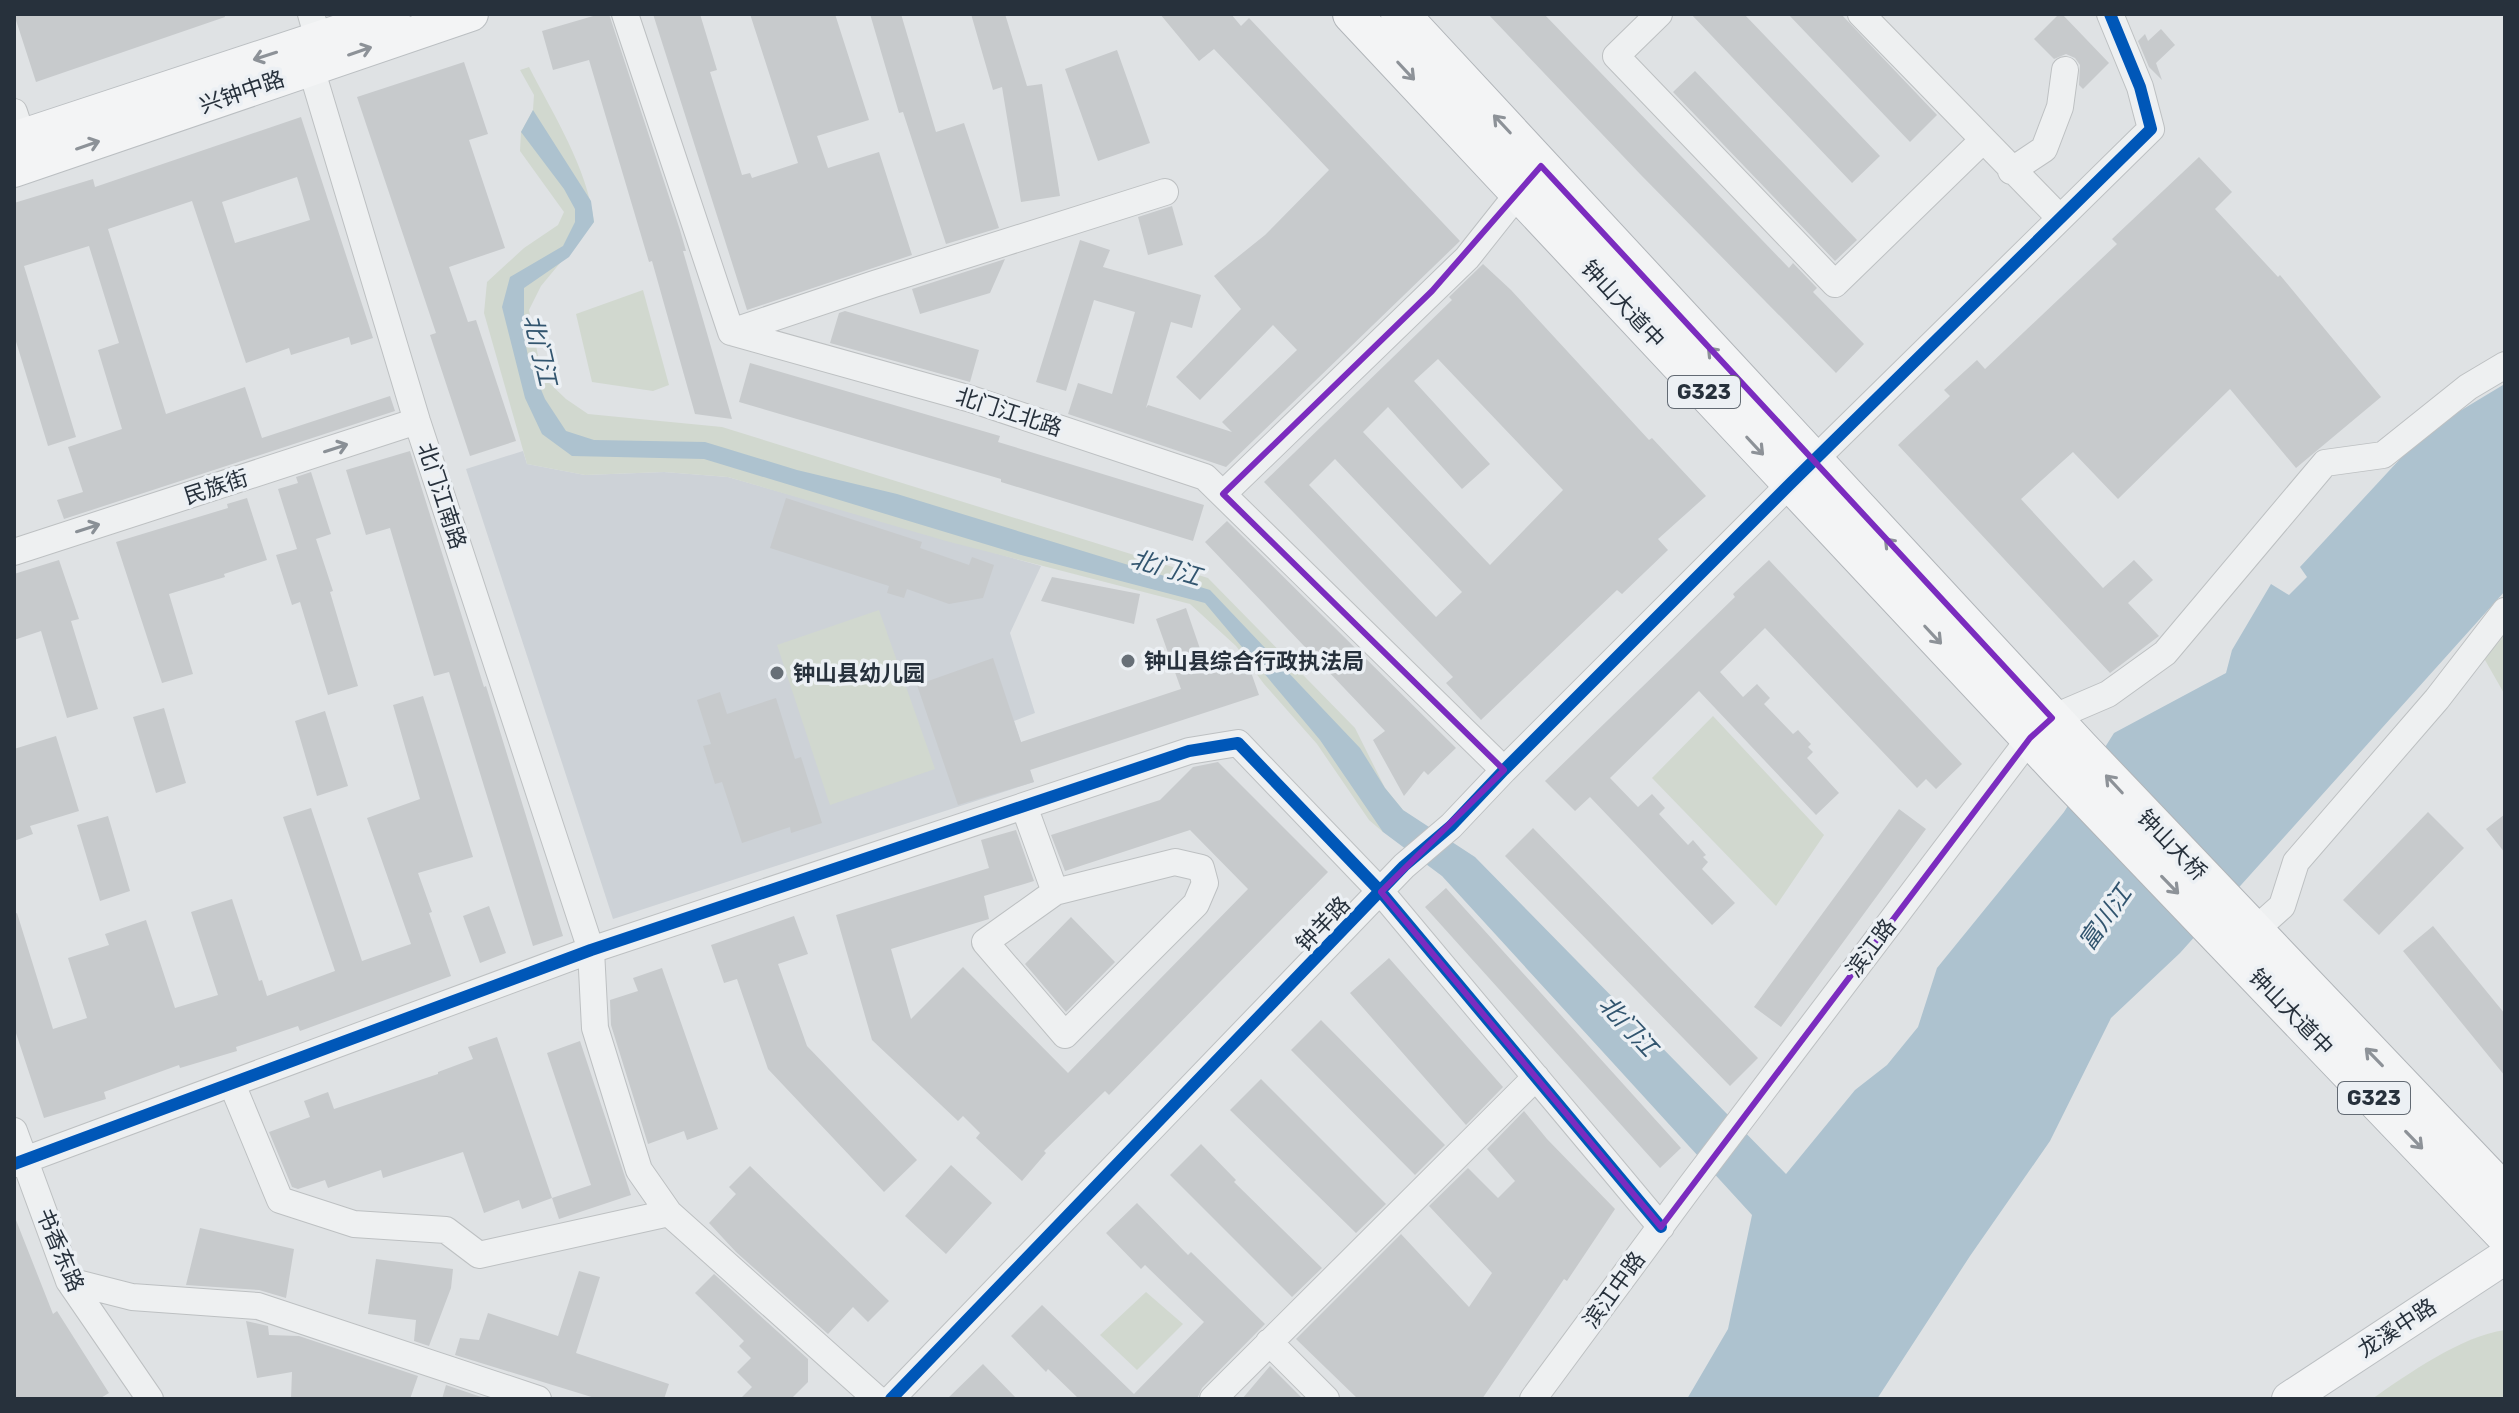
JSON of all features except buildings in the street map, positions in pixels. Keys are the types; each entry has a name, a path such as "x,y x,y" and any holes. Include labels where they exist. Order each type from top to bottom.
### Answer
{"highway":[{"name":"钟山大道中","path":"1352,14 1530,179 2069,758"},
{"name":"钟山大道中","path":"1400,14 1530,179"},
{"name":"钟山大桥","path":"2069,758 2254,945"},
{"name":"钟山大道中","path":"2254,945 2505,1194"},
{"name":"钟山大道中","path":"2254,945 2505,1235"}],"main road":[{"name":"兴钟中路","path":"17,129 393,14"},
{"name":"兴钟中路","path":"14,170 313,40 471,14"},
{"name":"龙溪中路","path":"2289,1399 2505,1257"},
{"name":"龙溪中路","path":"2325,1399 2505,1281"}],"street":[{"path":"625,14 731,332 1165,192"},
{"path":"1659,14 1616,56 1835,284 1982,141"},
{"path":"1861,14 2060,218"},
{"name":"钟羊路","path":"891,1399 1404,866 1451,826 1802,472 2151,129 2140,87 2110,14"},
{"name":"北门江南路","path":"313,40 417,421 591,950 595,1028 639,1170 669,1213 877,1399"},
{"path":"2011,171 2044,149 2060,107 2065,70"},
{"path":"1223,494 1467,258 1530,179"},
{"name":"北门江北路","path":"731,332 971,399 1205,477 1504,770"},
{"path":"2041,728 2108,694 2165,653 2325,463 2383,455 2468,387 2505,365"},
{"name":"民族街","path":"14,552 417,421"},
{"path":"2254,945 2282,906 2296,862 2437,699 2505,611"},
{"name":"滨江路","path":"1694,1181 2041,728"},
{"path":"19,1163 591,950 1189,751 1238,743 1381,892 1661,1227"},
{"path":"1024,806 1055,892"},
{"path":"1175,862 1201,868 1205,883 1196,904 1065,1035 985,942 1055,892 1175,862"},
{"path":"1213,1399 1536,1077"},
{"path":"232,1084 280,1200 354,1224 446,1230 479,1255 669,1213"},
{"name":"书香东路","path":"14,1131 19,1163 69,1281 150,1399"},
{"name":"滨江中路","path":"1533,1399 1694,1181"},
{"path":"69,1281 132,1297 258,1306 538,1399"},
{"path":"1269,1342 1326,1399"}],"highlighted area":[{"path":"1541,166 2052,718 2030,738 1661,1227 1381,892 1504,770 1223,494 1432,291"}],"shaded area":[{"path":"529,67 577,162 594,222 541,286 529,310 542,376 566,399 588,414 722,427 1208,578 1355,728 1385,788 1403,810 1383,832 1369,820 1317,744 1264,684 1236,646 1190,604 946,541 728,477 664,472 585,475 527,464 484,313 487,282 524,248 558,225 564,212 520,151 521,132 533,110 534,95 520,70"},
{"path":"643,290 669,385 653,391 592,382 576,314"},
{"name":"钟山县幼儿园","path":"523,451 527,464 585,475 664,472 728,477 1041,566 1010,633 1035,713 1014,721 1034,782 613,919 466,469"},
{"path":"879,610 935,769 830,805 777,645"},
{"path":"2505,615 2505,695 2477,646"},
{"path":"1713,716 1824,835 1776,906 1652,778"},
{"path":"1146,1292 1183,1324 1137,1370 1100,1335"},
{"path":"2505,1330 2505,1399 2372,1399 2453,1348"}],"water":[{"path":"533,110 591,201 594,222 569,257 524,288 524,336 529,361 545,399 566,431 594,440 705,442 797,470 897,494 1210,590 1360,748 1403,810 1475,857 1786,1174 1855,1090 1887,1065 1918,1027 1937,968 2064,812 2114,733 2226,673 2232,650 2271,584 2289,595 2307,577 2300,567 2425,432 2503,385 2505,591 2180,953 2111,1018 2050,1141 1877,1399 1687,1399 1728,1329 1752,1215 1442,876 1383,832 1320,740 1205,603 1021,555 704,459 572,456 542,434 525,398 502,307 510,277 563,246 575,222 575,209 564,189 521,132"}],"cycle path":[{"path":"891,1399 1404,866 1451,826 1790,484 2151,129 2140,87 2110,14"},
{"path":"14,1164 591,950 1189,751 1238,743 1381,892 1661,1227"}],"place":[{"name":"钟山县综合行政执法局","path":"1128,661"},
{"name":"钟山县幼儿园","path":"777,673"}],"water label":[{"name":"北门江","path":"540,350"},
{"name":"北门江","path":"1166,568"},
{"name":"富川江","path":"2105,918"},
{"name":"北门江","path":"1628,1026"}]}
